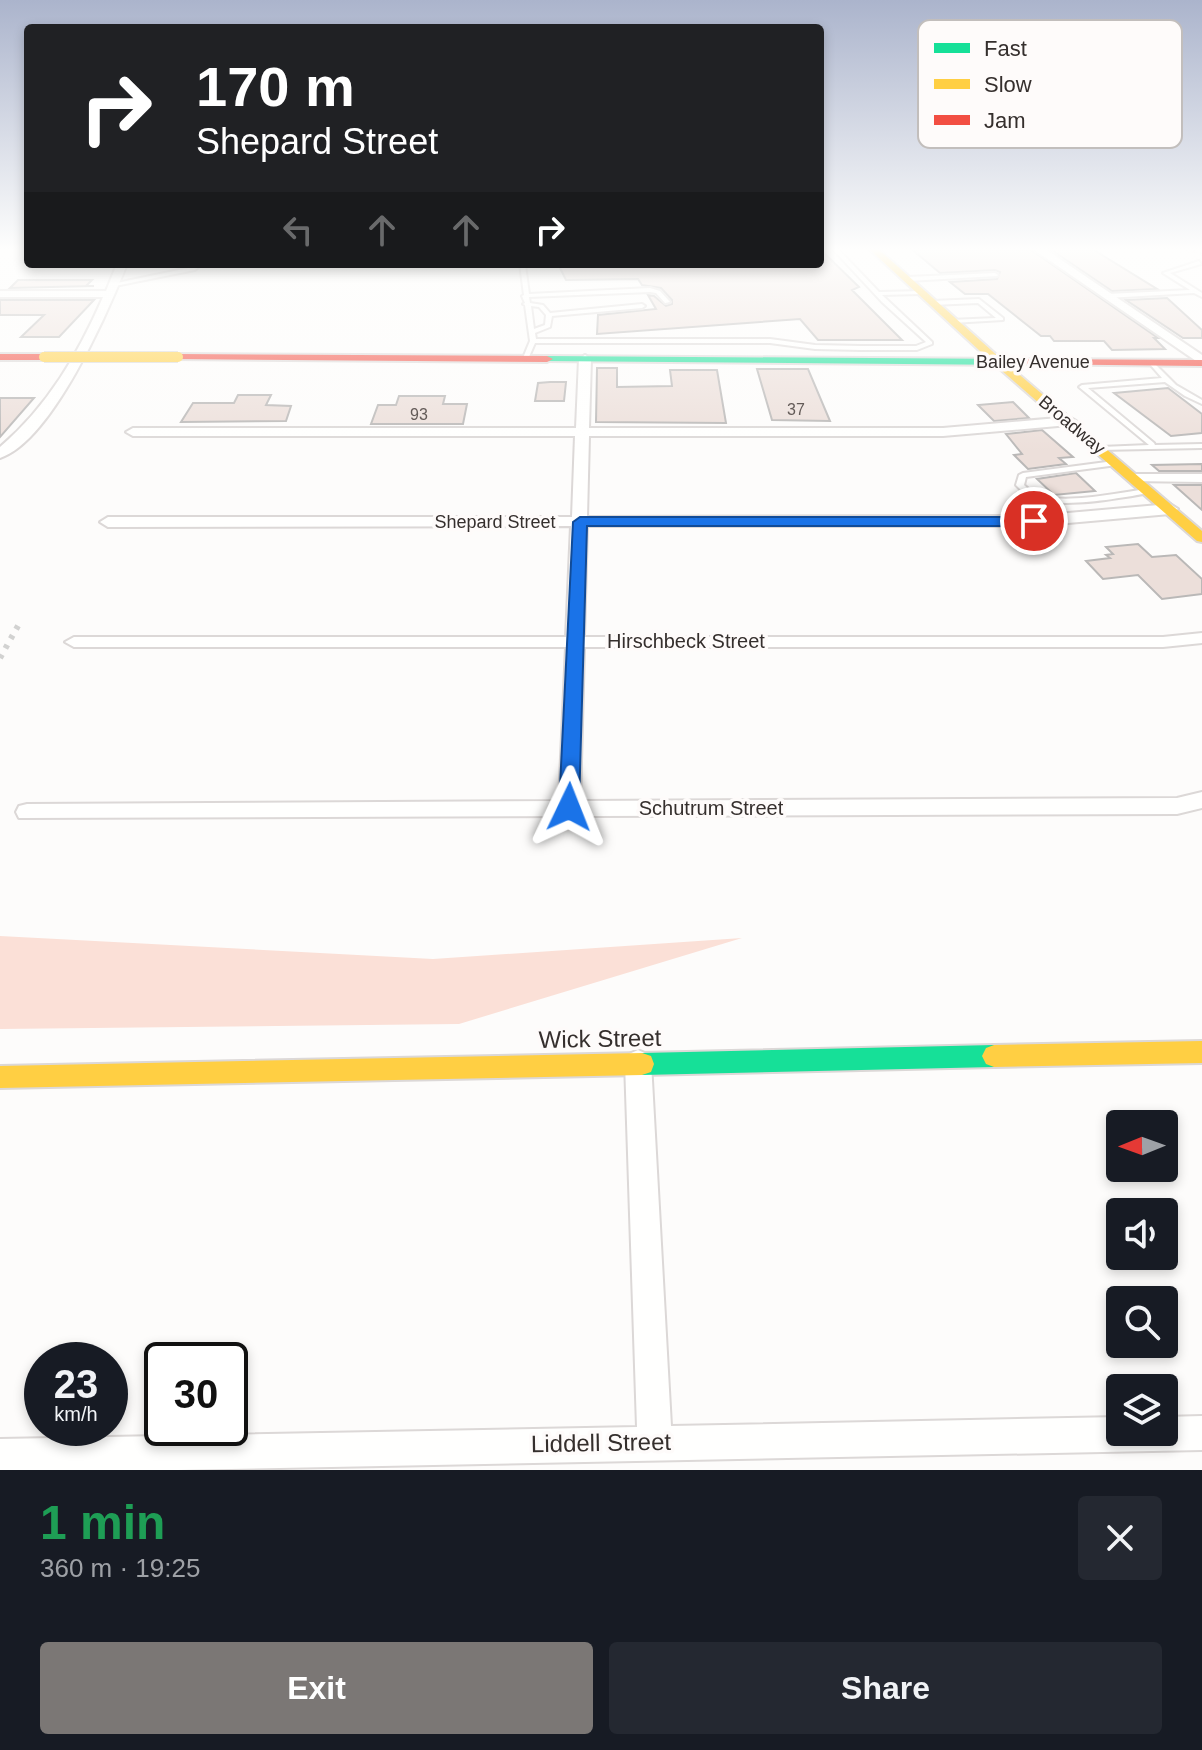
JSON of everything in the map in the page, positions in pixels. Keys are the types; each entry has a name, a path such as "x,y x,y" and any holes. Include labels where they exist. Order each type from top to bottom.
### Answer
{"main road":[{"name":"Broadway","path":"946,316 1202,538"},
{"name":"Bailey Avenue","path":"0,357 178,357 530,349 585,359 724,360 840,354 921,354 997,361 1202,362"},
{"name":"Wick Street","path":"0,1077 1202,1052"}],"street":[{"path":"0,454 17,439 67,379 87,347 101,316"},
{"path":"1135,316 1202,362"},
{"path":"569,807 585,359"},
{"path":"133,432 943,432 1069,421"},
{"path":"0,439 17,439"},
{"path":"1141,484 1202,478"},
{"name":"Shepard Street","path":"108,522 1034,521 1170,509"},
{"name":"Hirschbeck Street","path":"74,642 1163,642 1202,638"},
{"name":"Schutrum Street","path":"27,812 1161,806 1202,800"},
{"path":"638,1062 655,1442"},
{"name":"Liddell Street","path":"0,1456 1202,1433"}],"lane":[{"path":"529,316 534,331 530,349 777,341 840,354"},
{"path":"534,331 548,326 549,316"},
{"path":"901,316 930,343 921,354"},
{"path":"952,321 1001,319 997,316"},
{"path":"716,341 724,360"},
{"path":"1151,362 1165,380 1186,396 1202,402"},
{"path":"1152,444 1082,387 1165,380"},
{"path":"1101,449 1152,444 1202,446"},
{"path":"1116,463 1023,475 1020,485 1031,496 1049,502 1141,484"}],"shaded area":[{"path":"0,936 433,959 742,938 459,1024 0,1029"}],"building":[{"path":"43,316 79,316 59,337 21,337"},
{"path":"598,316 878,316 902,340 818,340 800,319 597,334"},
{"path":"1015,316 1126,316 1158,338 1154,338 1165,349 1112,350 1104,341 1054,341 1050,336 1041,336"},
{"path":"1149,316 1186,316 1202,330 1202,338 1183,338"},
{"path":"597,368 617,368 617,387 672,386 670,370 717,370 726,423 596,422"},
{"path":"757,369 808,369 830,421 772,420"},
{"path":"566,382 564,401 535,401 538,383"},
{"path":"1168,388 1202,414 1202,433 1171,436 1114,393"},
{"path":"238,395 271,395 266,405 291,406 286,421 181,422 193,403 234,403"},
{"path":"399,396 445,396 443,404 467,404 463,424 371,424 378,405 396,405"},
{"path":"0,398 34,398 0,437"},
{"path":"1013,402 1029,418 994,421 978,405"},
{"path":"1042,430 1073,457 1059,458 1066,464 1028,469 1014,455 1022,454 1006,434"},
{"path":"1202,464 1202,471 1159,471 1152,465"},
{"path":"1076,473 1095,491 1054,495 1037,479"},
{"path":"1174,485 1202,485 1202,510"},
{"path":"1138,544 1152,557 1176,555 1202,579 1202,594 1162,599 1138,575 1103,579 1086,561 1110,558 1106,555 1113,554 1106,547"}],"railway":[{"path":"0,658 19,624"}],"traffic: fast":[{"path":"547,359 1018,362"},
{"path":"642,1064 994,1056"}],"traffic: slow":[{"path":"947,316 1202,538"},
{"path":"44,357 178,357"},
{"path":"994,1056 1202,1052"},
{"path":"0,1077 642,1064"}],"traffic: jam":[{"path":"0,357 44,357"},
{"path":"178,357 547,359"},
{"path":"1018,362 1202,363"}],"route":[{"path":"569,807 580,522 1034,521"}]}
